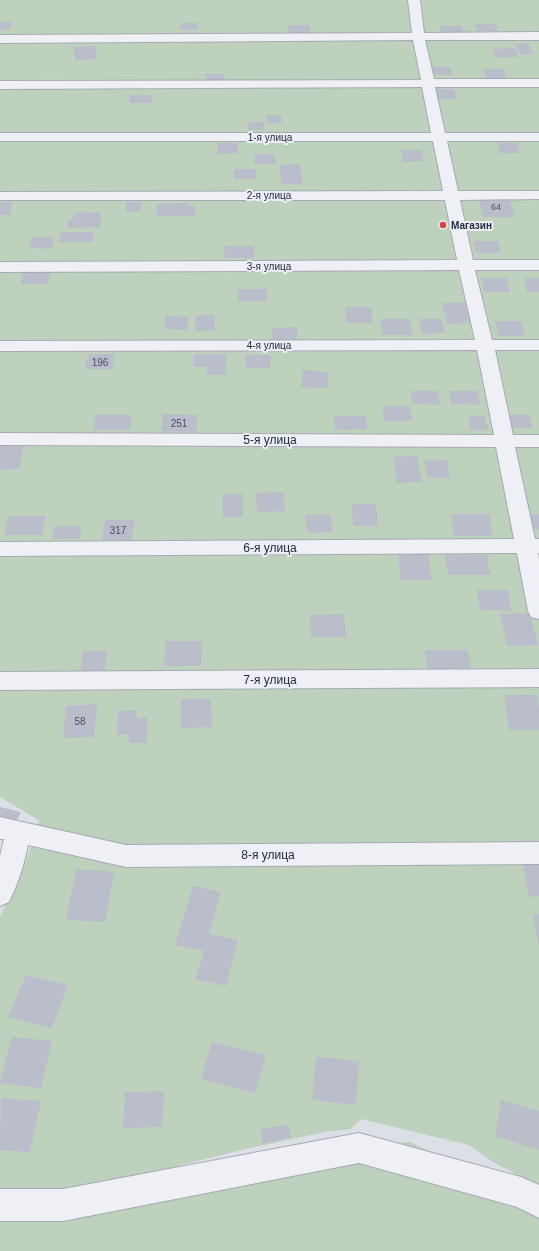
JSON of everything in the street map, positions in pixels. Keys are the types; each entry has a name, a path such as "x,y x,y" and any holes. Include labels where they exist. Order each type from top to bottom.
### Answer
{"street":[{"path":"414,0 418,36 466,265 485,345 504,441 532,546 539,611"},
{"path":"0,39 539,36"},
{"path":"0,85 539,83"},
{"name":"1-я улица","path":"0,137 539,137"},
{"name":"2-я улица","path":"0,196 539,194"},
{"name":"3-я улица","path":"0,267 539,265"},
{"name":"4-я улица","path":"0,346 539,345"},
{"name":"5-я улица","path":"0,439 539,441"},
{"name":"6-я улица","path":"0,550 532,546"},
{"name":"7-я улица","path":"0,681 539,678"},
{"path":"0,894 9,874 9,830"},
{"name":"8-я улица","path":"9,830 126,856 539,854"},
{"path":"0,1205 63,1204 360,1148 521,1193 539,1202"}],"green space":[{"path":"0,0 539,0 539,1187 493,1162 469,1145 361,1119 351,1129 325,1132 246,1149 121,1180 108,1180 70,1191 0,1192 0,917 32,844 34,826 40,821 0,797"},
{"path":"410,1142 539,1204 539,1251 0,1251 0,1209 336,1147"}],"building":[{"path":"0,22 12,22 9,30 0,30"},
{"path":"181,23 198,23 198,30 180,30"},
{"path":"475,24 496,24 498,31 477,31"},
{"path":"288,25 310,25 310,34 288,33"},
{"path":"440,26 462,26 463,32 441,32"},
{"path":"528,43 533,54 521,55 515,44"},
{"path":"96,46 97,59 75,60 74,47"},
{"path":"515,48 518,57 496,57 493,49"},
{"path":"430,67 450,67 453,75 432,75"},
{"path":"484,69 504,69 506,78 486,78"},
{"path":"205,74 224,74 225,81 206,82"},
{"path":"434,89 454,89 457,99 436,99"},
{"path":"130,95 152,95 152,103 129,103"},
{"path":"266,115 281,115 282,123 267,123"},
{"path":"247,122 263,122 264,130 248,130"},
{"path":"498,142 518,143 519,153 499,153"},
{"path":"217,143 237,143 238,153 217,154"},
{"path":"401,150 421,150 424,161 403,162"},
{"path":"255,154 275,154 275,164 254,164"},
{"path":"300,164 302,184 281,184 280,165"},
{"path":"234,169 256,169 256,179 234,179"},
{"path":"478,198 509,198 515,217 483,217"},
{"path":"0,202 12,202 10,215 0,215"},
{"path":"126,202 142,202 141,211 126,212"},
{"path":"188,203 188,206 195,206 195,216 156,216 157,204"},
{"path":"101,212 100,227 67,228 68,219 73,219 74,213"},
{"path":"61,232 94,232 92,242 59,242"},
{"path":"32,237 54,237 52,249 29,248"},
{"path":"474,241 498,241 501,253 476,253"},
{"path":"225,246 254,246 254,258 224,258"},
{"path":"23,272 50,272 48,284 21,284"},
{"path":"481,278 507,278 510,292 484,292"},
{"path":"524,278 539,278 539,292 527,292"},
{"path":"239,289 267,289 266,301 238,301"},
{"path":"442,303 465,303 468,316 472,316 474,323 447,324"},
{"path":"345,307 371,307 373,323 346,323"},
{"path":"196,315 215,315 215,330 195,331"},
{"path":"166,316 189,317 187,330 164,329"},
{"path":"380,319 410,319 413,335 382,335"},
{"path":"419,319 442,319 445,333 422,334"},
{"path":"495,321 521,321 525,336 499,336"},
{"path":"297,327 297,339 272,340 272,328"},
{"path":"88,354 115,354 112,369 85,369"},
{"path":"194,354 227,354 225,375 207,375 207,367 193,367"},
{"path":"246,355 271,355 271,368 246,368"},
{"path":"303,370 329,372 327,388 301,387"},
{"path":"411,391 438,391 440,405 412,404"},
{"path":"449,391 478,391 480,405 451,404"},
{"path":"383,406 410,406 412,421 384,421"},
{"path":"163,414 198,415 196,432 161,431"},
{"path":"96,415 132,415 130,430 93,430"},
{"path":"502,415 530,415 533,428 504,428"},
{"path":"334,416 366,416 367,429 335,430"},
{"path":"468,416 485,416 488,430 471,430"},
{"path":"23,445 20,469 0,470 0,446"},
{"path":"417,456 422,482 397,483 393,457"},
{"path":"447,460 450,478 428,478 424,461"},
{"path":"284,492 285,511 257,512 256,493"},
{"path":"223,494 243,494 243,517 223,517"},
{"path":"352,504 376,504 378,526 353,526"},
{"path":"330,514 333,532 308,533 305,515"},
{"path":"451,514 489,514 493,536 454,536"},
{"path":"539,514 539,529 526,529 523,515"},
{"path":"9,516 46,516 42,535 4,535"},
{"path":"105,520 135,520 131,541 102,540"},
{"path":"55,526 82,526 79,539 52,539"},
{"path":"398,552 428,552 432,580 401,580"},
{"path":"445,555 487,555 490,575 448,575"},
{"path":"477,590 508,590 511,611 480,610"},
{"path":"530,613 538,645 507,646 500,614"},
{"path":"344,614 346,637 311,637 310,615"},
{"path":"166,641 202,641 201,666 164,666"},
{"path":"425,650 468,650 471,671 427,672"},
{"path":"83,651 107,651 104,677 80,677"},
{"path":"504,695 537,695 539,708 539,730 509,730"},
{"path":"181,699 211,699 212,727 181,728"},
{"path":"97,704 94,737 63,738 66,706"},
{"path":"137,710 137,718 147,717 147,743 129,743 129,734 117,735 118,711"},
{"path":"0,807 21,812 15,824 0,821"},
{"path":"522,861 539,861 539,896 529,897"},
{"path":"76,869 114,872 105,922 66,920"},
{"path":"193,886 221,892 209,934 238,940 226,986 196,979 204,951 175,945"},
{"path":"533,914 539,914 539,944 538,944"},
{"path":"26,975 68,985 52,1028 8,1017"},
{"path":"12,1037 52,1041 41,1088 0,1083"},
{"path":"212,1042 266,1055 255,1093 201,1079"},
{"path":"316,1057 359,1061 356,1105 312,1100"},
{"path":"164,1091 162,1127 123,1128 125,1092"},
{"path":"1,1098 41,1101 30,1152 0,1150"},
{"path":"501,1100 539,1111 539,1150 495,1136"},
{"path":"288,1124 291,1137 263,1144 260,1130"}],"place":[{"name":"Магазин","path":"443,225"}]}
